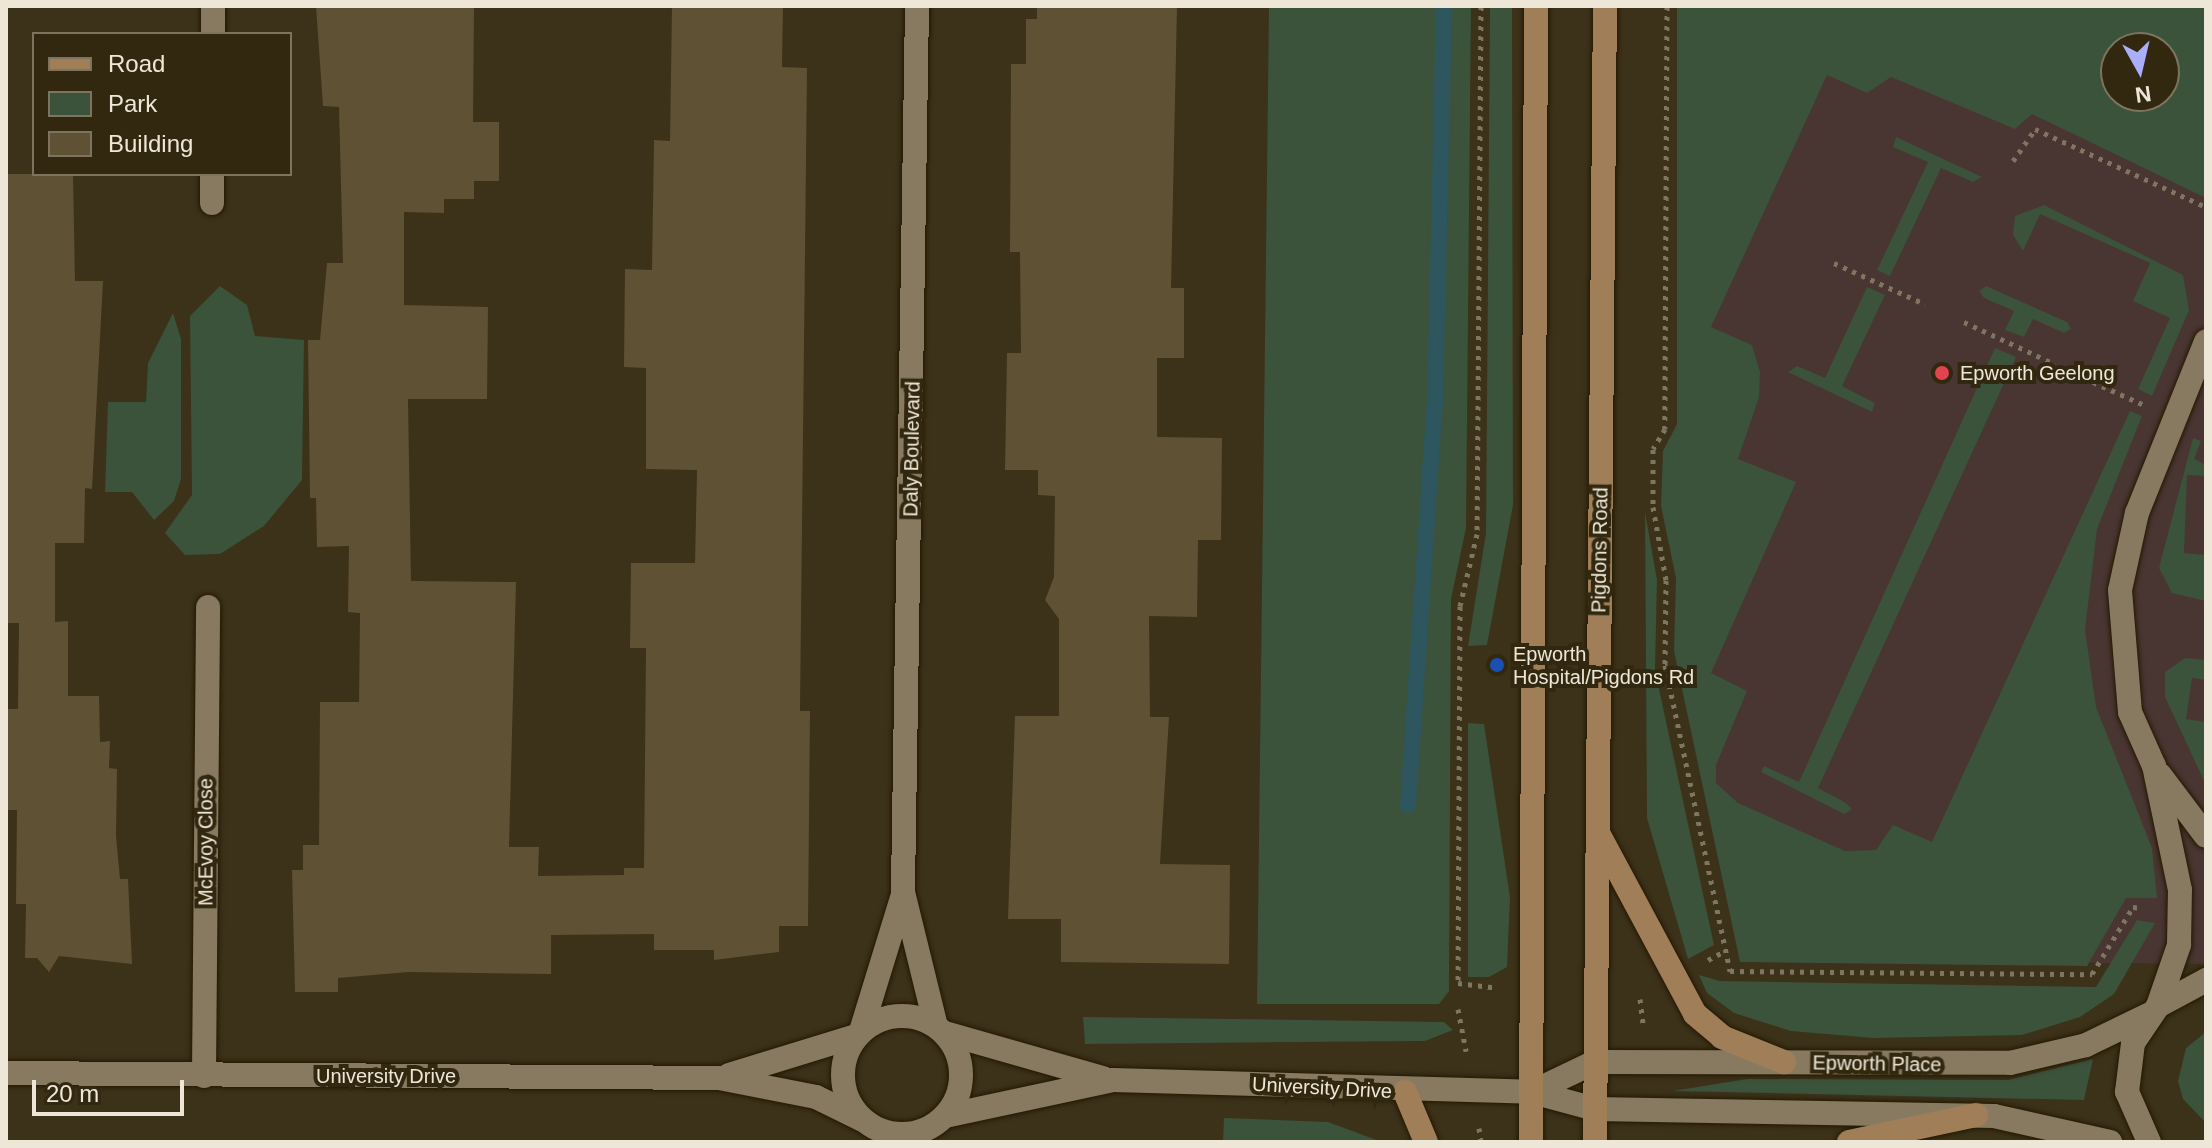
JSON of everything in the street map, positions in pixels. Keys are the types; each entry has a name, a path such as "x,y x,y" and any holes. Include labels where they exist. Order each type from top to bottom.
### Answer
{"street":[{"path":"213,6 213,32"},
{"name":"Daly Boulevard","path":"917,6 903,892 940,1029"},
{"path":"1531,1142 1536,6"},
{"name":"Pigdons Road","path":"1595,1142 1605,6"},
{"path":"212,176 212,203"},
{"path":"2206,341 2137,513 2120,590 2130,712 2154,766 2206,836"},
{"name":"McEvoy Close","path":"204,1076 208,607"},
{"path":"2149,1142 2131,1108 2127,1076 2133,1043 2154,1010 2177,955 2181,911 2154,766"},
{"path":"1597,831 1695,1014 1722,1037 1784,1062"},
{"name":"Daly Boulevard","path":"858,1034 903,892"},
{"name":"Epworth Place","path":"1595,1062 2010,1063 2086,1045 2206,980"},
{"path":"897,1015 940,1029 962,1074 940,1126 912,1133 867,1128 851,1106 842,1070 858,1034 897,1015"},
{"name":"University Drive","path":"940,1029 1113,1080 1405,1092 1532,1092 1595,1109"},
{"name":"University Drive","path":"719,1078 858,1034"},
{"name":"University Drive","path":"1532,1092 1595,1062"},
{"name":"University Drive","path":"6,1073 719,1078 816,1097 867,1128"},
{"name":"University Drive","path":"940,1126 1113,1080"},
{"path":"1405,1092 1426,1142"},
{"path":"1595,1109 1976,1115 2110,1142"},
{"path":"1849,1142 1976,1115"}],"path":[{"path":"1458,983 1460,606 1477,534 1481,6"},
{"path":"1667,6 1665,429 1653,449 1653,507 1666,580 1665,665 1730,971 2092,974 2133,907 2154,910"},
{"path":"2013,161 2035,129 2206,207"},
{"path":"1834,263 1925,304"},
{"path":"1964,322 2055,364"},
{"path":"2093,382 2146,406"}],"shaded area":[{"name":"Epworth Geelong","path":"1679,6 2206,6 2206,964 1742,959 1678,651"}],"green space":[{"path":"1269,6 1471,6 1466,528 1451,599 1449,991 1439,1004 1257,1004"},
{"path":"1490,6 1512,6 1513,505 1487,645 1468,646 1486,533"},
{"path":"1677,6 2206,6 2206,198 2032,114 2015,129 1891,77 1867,93 1827,75 1711,327 1752,345 1760,372 1759,397 1738,459 1796,482 1711,673 1747,691 1716,765 1716,783 1738,803 1845,851 1876,850 1893,825 1932,842 2130,411 2142,416 2097,529 2085,630 2096,707 2152,848 2157,898 2126,898 2087,966 1740,962 1674,651 1676,578 1661,506 1663,451 1677,424"},
{"path":"1896,137 1982,177 1973,182 1941,168 1890,276 1877,270 1928,162 1893,147"},
{"path":"2044,205 2183,275 2189,310 2152,396 2138,389 2170,318 2133,301 2150,263 2040,214 2023,251 2013,235 2015,216"},
{"path":"220,286 247,305 255,336 304,340 302,480 264,526 220,554 185,555 165,533 192,495 190,316"},
{"path":"1986,286 2067,322 2071,329 2064,333 2033,319 2024,337 2005,330 2014,311 1984,298 1979,291"},
{"path":"1867,287 1885,295 1842,386 1875,403 1872,412 1788,372 1797,366 1825,378"},
{"path":"173,313 181,339 181,479 174,501 154,520 132,492 105,492 108,402 146,402 148,363"},
{"path":"1995,348 2016,357 1818,788 1852,809 1844,814 1761,772 1764,766 1799,782"},
{"path":"2193,438 2201,441 2194,459 2206,465 2206,476 2187,475 2184,553 2206,555 2206,601 2172,593 2159,568"},
{"path":"1645,512 1657,580 1655,670 1714,945 1688,959 1647,818"},
{"path":"2185,658 2206,660 2206,680 2192,678 2186,719 2206,722 2206,785 2165,697 2165,672"},
{"path":"1468,723 1484,724 1510,897 1507,967 1489,977 1468,977"},
{"path":"2137,920 2155,923 2114,994 2080,1017 2022,1035 1873,1038 1791,1031 1734,1013 1707,993 1699,975 1720,981 2096,987"},
{"path":"1083,1017 1444,1022 1453,1030 1425,1041 1085,1044"},
{"path":"2206,1032 2206,1123 2183,1099 2178,1081 2186,1048"},
{"path":"2093,1059 2084,1100 1673,1091 1747,1079 2008,1080"},
{"path":"1224,1118 1328,1122 1382,1142 1223,1142"}],"building":[{"path":"316,6 474,6 473,122 499,122 499,181 474,181 474,199 444,199 444,213 404,212 404,305 488,307 487,399 408,399 411,581 516,582 509,847 539,847 538,876 624,875 624,868 644,868 646,648 630,648 631,563 695,563 697,470 646,469 646,368 624,367 625,269 652,270 654,140 670,141 672,6 783,6 782,67 807,68 800,711 810,711 808,926 779,926 779,952 714,960 714,950 654,950 654,934 551,935 551,974 408,972 338,978 338,992 295,992 292,870 303,870 303,845 319,845 320,702 359,702 360,613 348,612 349,546 317,547 316,498 310,498 308,340 320,340 327,263 343,263 339,107 323,106"},
{"path":"1037,6 1177,6 1171,288 1184,288 1184,358 1157,358 1157,437 1222,438 1221,540 1198,540 1197,617 1149,616 1150,717 1169,717 1160,864 1230,865 1229,964 1061,962 1061,919 1008,919 1015,716 1059,716 1059,619 1045,600 1054,577 1055,496 1038,495 1038,470 1005,470 1007,353 1021,353 1020,252 1010,252 1011,64 1026,64 1026,19 1037,19"},
{"path":"6,174 73,176 75,281 103,281 92,489 85,488 84,543 55,543 55,622 68,621 68,696 99,696 100,742 110,741 109,768 117,769 116,836 120,879 128,879 132,964 59,956 49,972 37,958 25,958 26,904 16,904 17,810 6,810 6,709 18,709 19,623 6,623"}],"waterway":[{"path":"1408,805 1435,402 1444,6"}],"place":[{"name":"Epworth Geelong","path":"1942,373"},
{"name":"Epworth Hospital/Pigdons Rd","path":"1497,665"}]}
